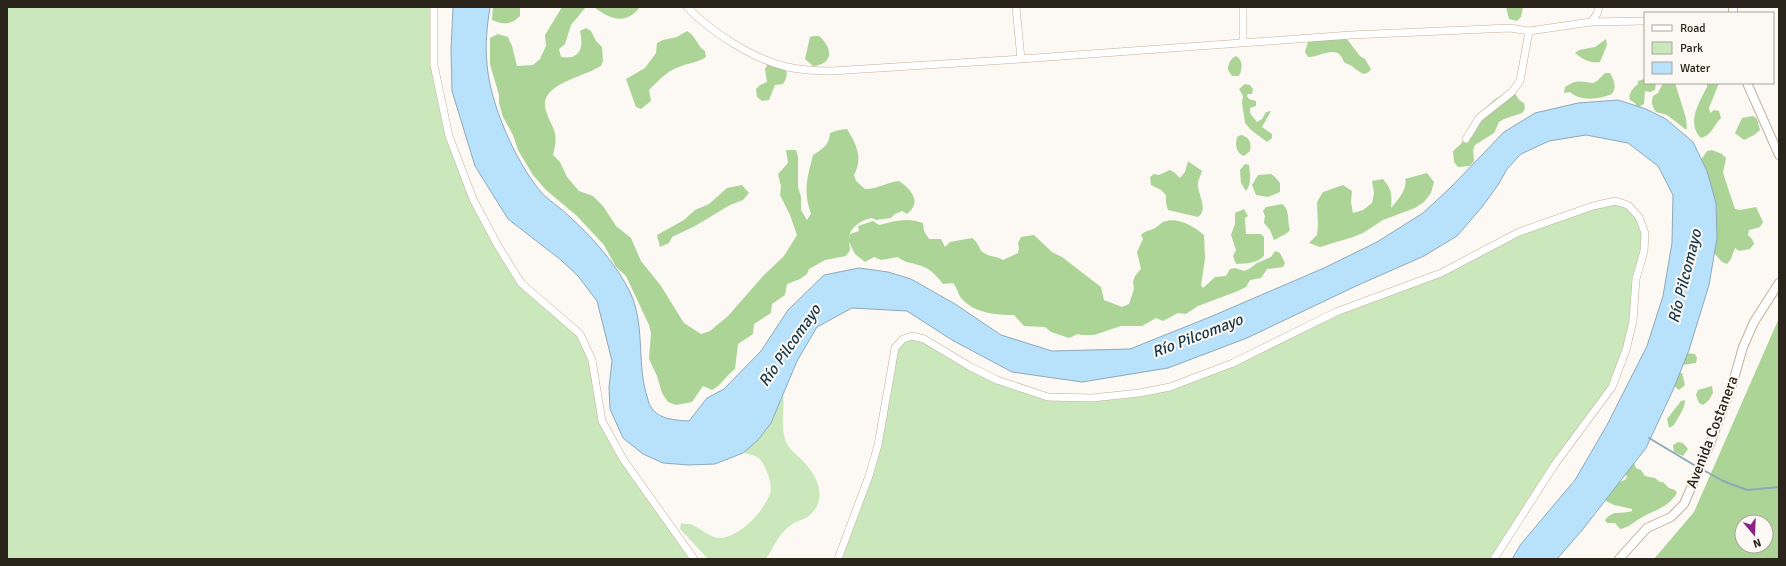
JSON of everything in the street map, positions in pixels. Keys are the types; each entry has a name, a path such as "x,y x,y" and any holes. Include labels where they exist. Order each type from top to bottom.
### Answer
{"street":[{"path":"434,7 434,65 449,136 473,199 498,246 521,283 580,334 592,360 602,421 623,459 694,559"},
{"path":"687,7 721,34 748,52 772,62 807,70 831,71 1021,59 1351,34 1510,28 1530,31 1591,22 1644,21"},
{"path":"1016,7 1021,59"},
{"path":"1243,7 1243,42"},
{"path":"1591,22 1597,14 1599,7"},
{"path":"1466,139 1479,118 1512,92 1520,81 1530,31"},
{"path":"1747,84 1779,155"},
{"path":"838,559 870,476 878,445 895,348 903,339 912,336 924,339 969,366 997,380 1048,397 1092,398 1139,393 1170,387 1233,363 1256,353 1336,312 1441,273 1519,232 1593,206 1615,201 1628,205 1639,217 1645,233 1644,251 1636,279 1633,321 1626,350 1612,387 1555,464 1494,559"},
{"name":"Avenida Costanera","path":"1619,559 1647,528 1671,517 1684,504 1710,444 1733,382 1743,346 1754,322 1779,283"}],"green space":[{"path":"7,7 434,7 434,65 449,136 473,199 521,283 580,334 587,347 598,406 623,459 694,559 7,559"},
{"path":"493,7 520,7 520,16 510,23 496,22 492,20"},
{"path":"562,7 586,7 571,25 565,44 559,49 561,57 573,57 579,52 581,47 580,31 586,28 591,31 596,41 602,47 603,61 601,66 556,87 546,97 545,108 555,136 553,155 560,162 567,177 579,191 593,196 603,206 616,226 631,238 641,261 661,286 684,323 701,334 710,331 728,316 764,275 784,256 797,235 790,215 780,195 781,186 778,174 788,163 786,150 796,150 798,157 798,187 801,197 801,210 807,220 811,214 807,198 807,184 813,155 825,146 830,133 847,129 858,152 857,169 854,175 856,181 865,189 899,181 908,188 914,196 914,205 907,214 902,211 895,214 891,218 876,220 872,218 856,225 850,234 859,231 858,226 873,221 879,225 896,221 912,220 923,223 924,231 929,239 941,239 945,247 950,242 972,238 982,252 1003,260 1018,253 1018,243 1021,237 1034,235 1052,252 1062,257 1101,287 1104,300 1122,307 1129,304 1134,289 1133,282 1135,276 1141,269 1137,252 1143,239 1141,235 1168,220 1185,223 1204,235 1205,259 1201,285 1203,288 1215,277 1226,276 1230,269 1235,268 1244,271 1249,269 1257,263 1271,257 1275,251 1280,253 1285,263 1283,267 1267,269 1261,278 1250,280 1246,287 1198,306 1186,314 1178,313 1163,321 1156,318 1142,326 1121,326 1094,335 1078,334 1069,338 1051,332 1045,327 1024,326 1014,315 993,314 979,310 967,304 960,297 953,283 943,284 926,268 898,257 881,260 874,257 865,262 855,254 849,242 850,250 846,256 825,260 809,269 807,274 800,279 787,284 785,295 772,304 771,313 754,324 753,334 738,344 735,369 719,385 712,390 703,386 692,402 676,405 668,402 662,393 657,376 649,359 651,333 649,325 626,276 616,267 604,245 577,216 546,190 533,175 518,150 513,135 503,117 499,103 499,95 490,64 490,38 498,34 508,37 517,66 533,65 540,59 546,46 545,35"},
{"path":"594,7 640,7 629,17 617,19 606,15"},
{"path":"1506,7 1523,7 1521,17 1517,21 1509,19"},
{"path":"687,31 705,51 706,57 699,61 675,69 667,74 649,90 651,101 641,109 636,107 626,79 645,68 656,53 657,43 677,37"},
{"path":"819,36 824,41 829,50 829,55 825,62 820,65 813,66 805,59 810,37"},
{"path":"1346,38 1360,56 1365,59 1371,69 1369,72 1364,74 1345,63 1341,56 1337,53 1329,52 1308,57 1305,52 1308,42 1314,39"},
{"path":"1606,39 1607,45 1600,62 1587,60 1575,53 1579,50 1595,47"},
{"path":"1236,56 1240,60 1241,68 1239,76 1232,76 1228,70 1228,66 1231,60"},
{"path":"768,64 783,65 787,72 787,76 783,84 775,85 769,100 762,101 757,97 756,89 760,85 767,82 765,69"},
{"path":"1605,73 1610,73 1614,81 1615,86 1612,94 1591,99 1574,95 1570,92 1564,93 1565,87 1569,84 1579,82 1593,83"},
{"path":"1644,79 1644,84 1656,84 1655,90 1650,92 1645,91 1644,104 1637,108 1635,103 1630,100 1630,93 1638,84 1638,81"},
{"path":"1245,84 1250,85 1253,89 1252,94 1248,94 1247,96 1249,99 1256,101 1256,106 1250,108 1250,113 1257,122 1262,119 1266,112 1271,111 1262,127 1272,134 1272,138 1267,142 1251,130 1245,123 1242,103 1243,96 1239,89"},
{"path":"1662,84 1675,84 1686,118 1687,129 1667,115 1656,112 1652,103 1653,96 1658,93"},
{"path":"1707,84 1719,84 1709,108 1710,113 1714,110 1719,111 1721,118 1710,133 1701,138 1694,126 1694,119 1695,113"},
{"path":"1508,91 1514,91 1519,100 1524,103 1525,109 1522,113 1499,122 1494,133 1475,145 1473,150 1474,161 1470,166 1458,167 1454,162 1453,151 1461,144 1474,119 1494,100"},
{"path":"1753,116 1757,119 1760,130 1744,140 1735,133 1742,118"},
{"path":"1242,135 1249,140 1250,143 1250,151 1244,156 1239,153 1236,145 1238,136"},
{"path":"1712,150 1722,154 1726,158 1723,173 1735,209 1740,210 1756,207 1763,222 1760,227 1749,230 1748,235 1754,244 1750,249 1739,251 1735,248 1731,259 1727,264 1722,262 1714,253 1701,160 1707,151"},
{"path":"1188,161 1202,171 1198,181 1198,188 1203,205 1201,214 1198,217 1168,210 1166,195 1161,190 1151,185 1150,177 1154,174 1159,175 1170,170 1180,178 1185,172"},
{"path":"1245,164 1249,165 1250,175 1250,182 1246,191 1241,183 1240,170"},
{"path":"1427,173 1434,182 1431,193 1424,202 1415,208 1383,220 1363,233 1353,237 1320,247 1309,243 1317,235 1317,202 1323,192 1343,185 1352,191 1351,202 1353,213 1363,210 1372,203 1374,193 1372,181 1383,179 1391,192 1391,208 1405,187 1405,179"},
{"path":"1271,174 1280,183 1280,192 1268,197 1256,195 1252,185 1258,175"},
{"path":"742,185 749,193 743,200 730,205 695,226 672,237 669,243 660,247 657,235 684,220 695,210 709,204 727,188"},
{"path":"1615,201 1628,205 1645,233 1633,320 1612,387 1494,559 838,559 869,476 895,348 912,336 969,366 1047,397 1139,393 1206,373 1336,312 1415,284 1496,244"},
{"path":"1282,204 1285,206 1287,212 1290,230 1274,240 1270,230 1264,223 1265,216 1263,211 1266,207"},
{"path":"1244,209 1248,216 1245,218 1246,234 1261,234 1264,237 1264,256 1254,262 1236,264 1233,256 1236,250 1231,235 1235,224 1235,213"},
{"path":"1779,318 1779,559 1654,559 1694,512"},
{"path":"1686,353 1695,354 1697,358 1696,363 1683,365 1680,368"},
{"path":"1677,373 1682,373 1685,385 1679,390 1669,382"},
{"path":"1712,386 1713,393 1709,400 1703,405 1699,403 1696,395 1698,390"},
{"path":"783,393 784,436 789,447 816,478 820,492 817,506 805,519 796,522 783,532 766,559 708,559 680,529 681,523 690,524 713,537 721,538 736,533 744,528 757,515 770,494 770,482 766,469 761,460 743,453 758,440 771,423"},
{"path":"1685,400 1681,413 1674,425 1669,428 1667,419 1681,401"},
{"path":"1678,442 1683,443 1688,449 1683,456 1674,452 1673,445"},
{"path":"1633,460 1636,468 1641,470 1645,476 1655,478 1660,482 1663,482 1677,493 1670,502 1620,529 1615,523 1607,523 1605,520 1614,513 1628,512 1632,511 1632,509 1614,505 1604,500 1602,494 1607,486 1625,480 1627,477 1624,472"}],"water":[{"name":"Río Pilcomayo","path":"453,7 490,7 486,50 487,64 493,96 505,131 522,164 540,191 587,234 618,271 630,292 638,317 643,380 646,393 650,406 658,415 663,417 689,421 707,398 724,389 761,351 788,310 824,275 859,268 888,272 911,279 955,304 1001,335 1052,351 1130,349 1210,317 1324,268 1377,242 1423,213 1451,187 1504,132 1535,113 1578,103 1618,100 1646,109 1666,119 1693,142 1707,171 1716,203 1717,238 1709,285 1689,350 1673,390 1646,448 1583,529 1557,559 1512,559 1521,544 1575,480 1607,425 1647,346 1663,296 1672,243 1673,195 1658,166 1628,143 1586,135 1549,141 1521,154 1507,169 1498,185 1482,207 1457,236 1424,256 1356,286 1247,338 1168,368 1082,382 1012,372 952,340 907,311 852,308 817,327 797,361 771,423 758,440 743,453 715,464 689,465 663,463 643,454 623,438 610,409 609,387 612,361 597,301 578,276 561,260 508,219 475,166 452,91 451,50"}],"waterway":[{"path":"1649,438 1694,465"},
{"path":"1705,471 1723,481 1747,490 1779,487"}]}
